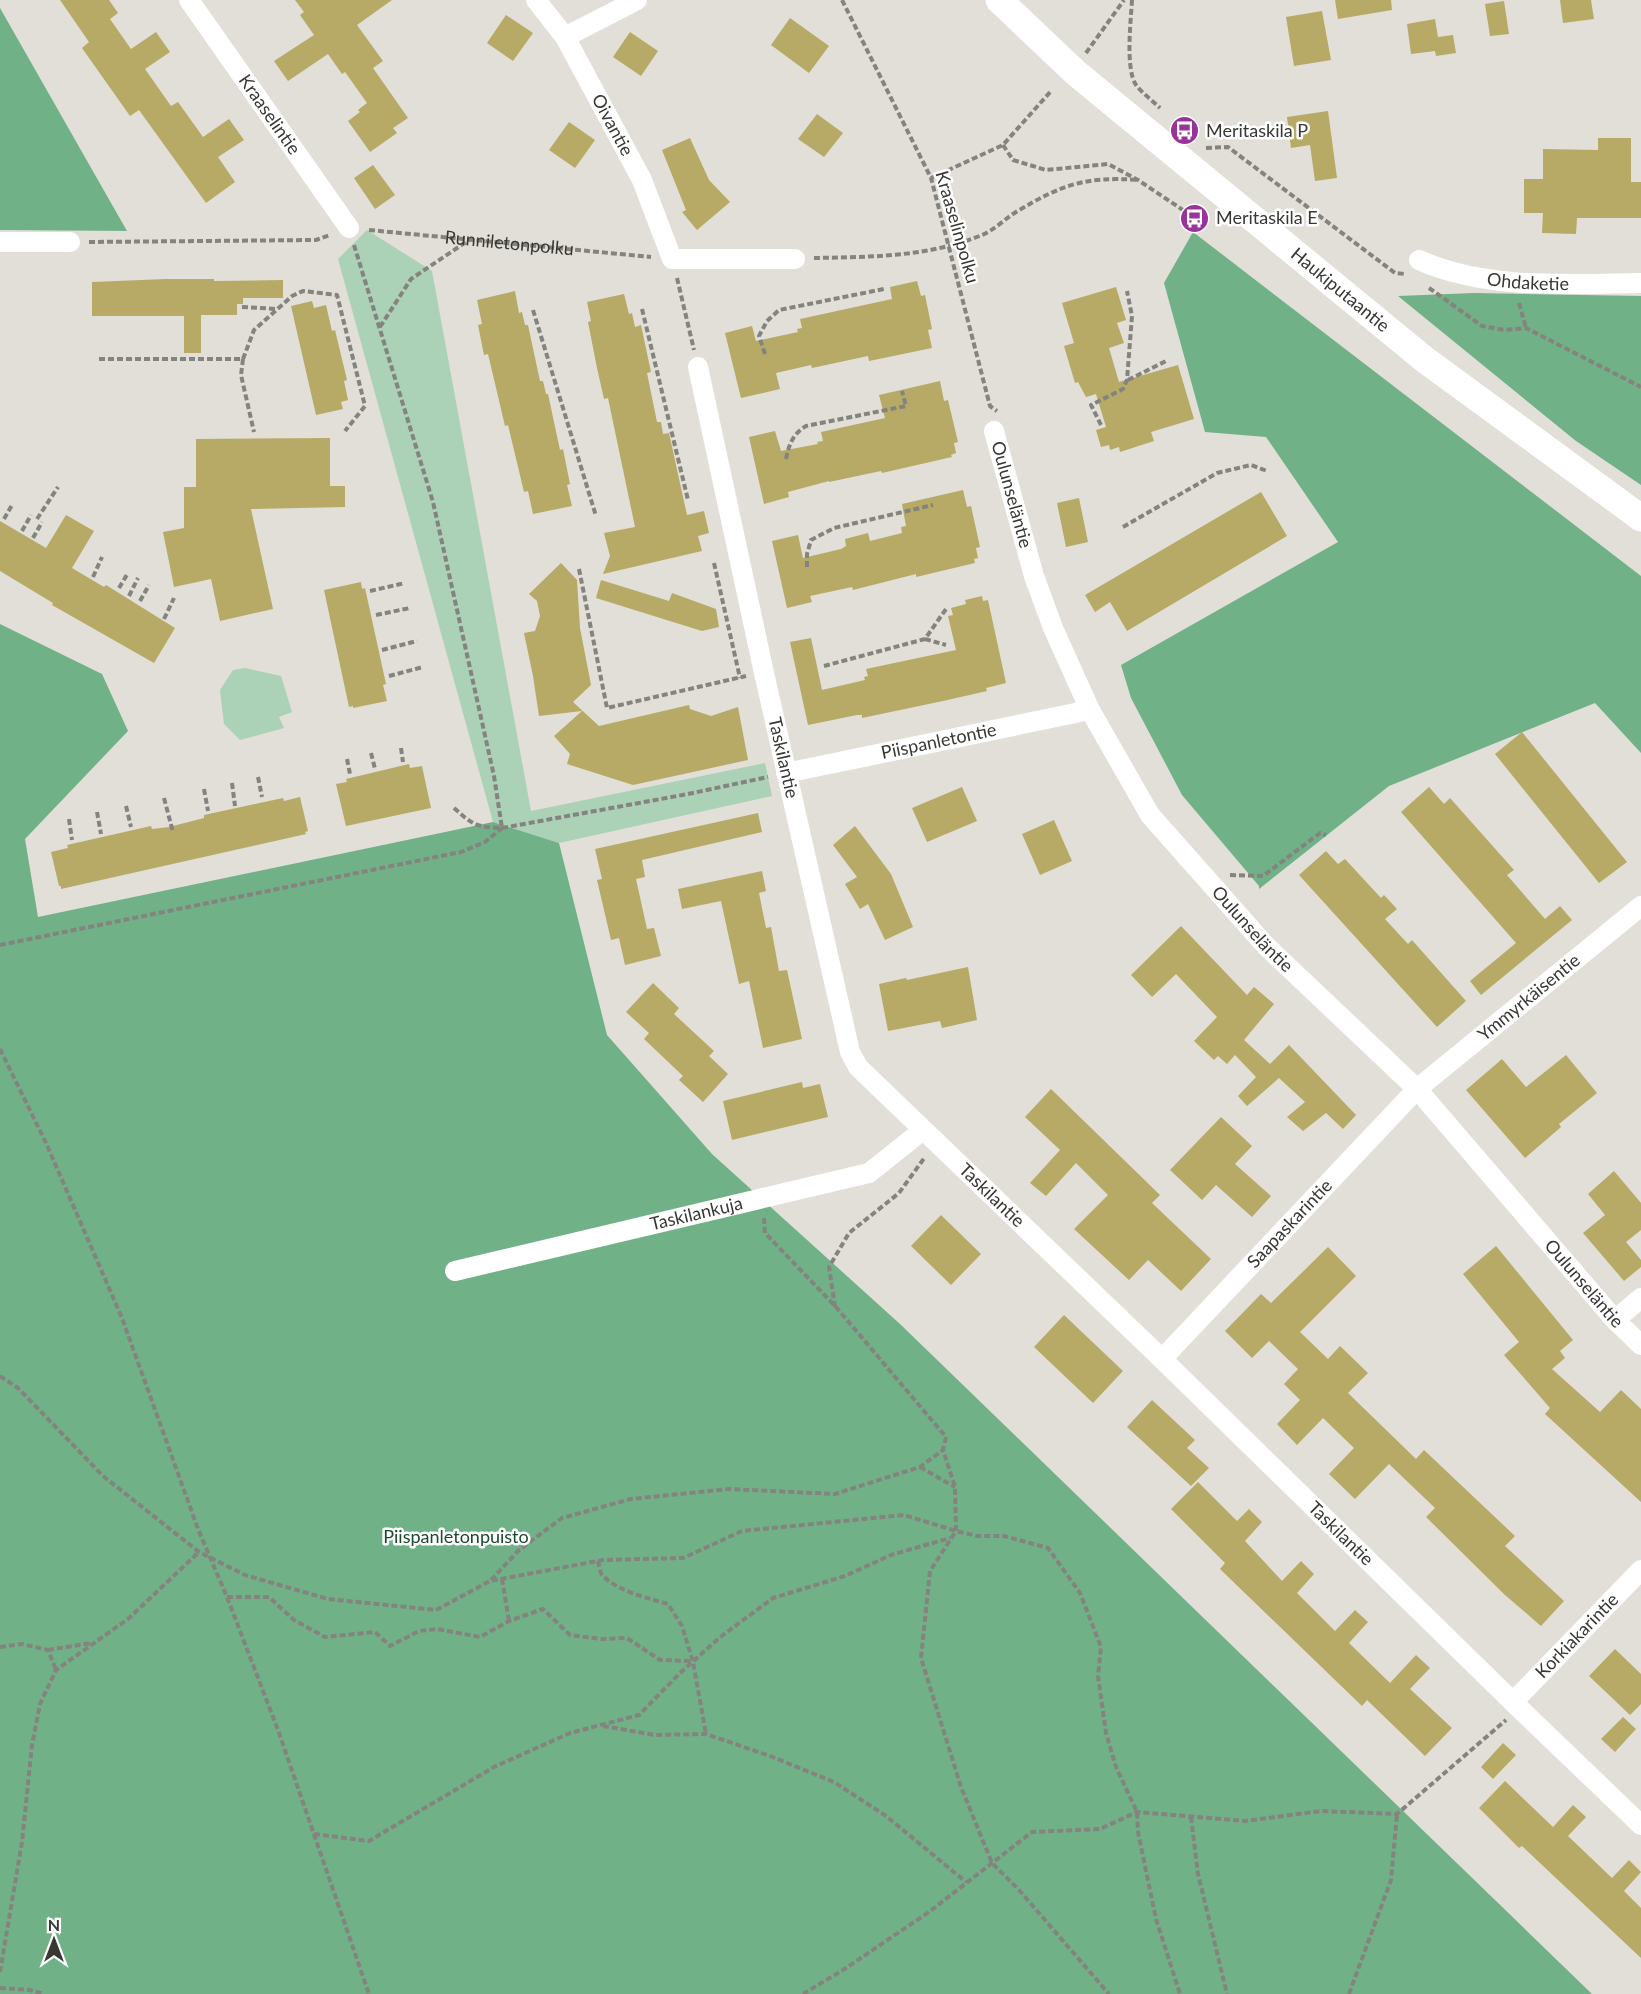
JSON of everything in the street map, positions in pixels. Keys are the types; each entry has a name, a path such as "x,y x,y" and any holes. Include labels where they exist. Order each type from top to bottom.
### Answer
{"main road":[{"name":"Haukiputaantie","path":"999,0 1076,73 1424,359 1641,518"}],"street":[{"name":"Kraaselintie","path":"189,0 349,228"},
{"name":"Oivantie","path":"536,0 565,37 642,180 672,259"},
{"path":"565,37 638,0"},
{"path":"0,242 70,242"},
{"path":"672,259 795,259"},
{"name":"Ohdaketie","path":"1416,267 1436,267 1466,275 1540,285 1641,283"},
{"name":"Taskilantie","path":"698,368 786,773 850,1052 858,1067 1641,1825"},
{"name":"Oulunseläntie","path":"998,423 1038,586 1053,628 1090,710 1150,815 1266,946 1417,1089 1615,1320 1641,1345"},
{"name":"Piispanletontie","path":"786,773 1090,710"},
{"name":"Ymmyrkäisentie","path":"1417,1089 1641,906"},
{"name":"Saapaskarintie","path":"1162,1359 1417,1089"},
{"name":"Taskilankuja","path":"455,1272 869,1173 929,1136"},
{"path":"1615,1320 1641,1298"},
{"name":"Korkiakarintie","path":"1516,1705 1641,1570"}],"path":[{"name":"Kraaselinpolku","path":"842,0 931,178 990,406 998,423"},
{"path":"1086,53 1124,0"},
{"path":"1132,0 1130,49 1136,84 1168,116"},
{"path":"931,178 1003,145 1051,91"},
{"path":"1003,145 1013,160 1046,170 1108,164 1138,180 1195,218"},
{"path":"1211,155 1203,148 1228,147 1395,273 1416,267"},
{"path":"795,259 893,256 949,245 983,234 1052,191 1088,180 1114,178 1138,180"},
{"name":"Runniletonpolku","path":"70,242 316,240 349,228 672,259"},
{"path":"349,228 433,502 494,776 502,828"},
{"path":"380,328 411,279 470,240"},
{"path":"672,259 698,368"},
{"path":"1421,281 1482,326 1505,330 1526,328 1641,387"},
{"path":"765,354 759,336 766,321 779,310 884,289"},
{"path":"254,432 241,375 243,359 254,330 292,296 303,291 337,295 365,406 345,431"},
{"path":"1101,425 1091,405 1123,389 1127,380 1132,316 1127,291"},
{"path":"242,307 278,309"},
{"path":"642,309 688,500"},
{"path":"533,310 596,516"},
{"path":"99,359 243,359"},
{"path":"1127,380 1166,361"},
{"path":"786,459 790,442 799,430 806,426 906,406 902,391"},
{"path":"1123,527 1217,473 1251,465 1267,471"},
{"path":"37,519 58,487"},
{"path":"4,519 12,505"},
{"path":"807,567 807,554 811,540 824,532 933,506"},
{"path":"22,531 31,515"},
{"path":"33,538 42,522"},
{"path":"93,577 102,557"},
{"path":"714,563 740,678"},
{"path":"579,569 607,708 764,673"},
{"path":"119,588 128,573"},
{"path":"129,596 138,579"},
{"path":"370,591 405,583"},
{"path":"140,601 149,585"},
{"path":"164,619 174,598"},
{"path":"376,615 410,608"},
{"path":"925,639 946,609"},
{"path":"825,666 925,639 946,645"},
{"path":"382,650 417,641"},
{"path":"389,676 423,668"},
{"path":"401,747 403,762"},
{"path":"371,753 375,769"},
{"path":"346,759 350,774"},
{"path":"454,808 481,828 502,828 688,794 786,773"},
{"path":"258,777 262,797"},
{"path":"232,783 235,806"},
{"path":"204,789 208,811"},
{"path":"164,798 173,832"},
{"path":"126,806 131,827"},
{"path":"96,812 101,834"},
{"path":"69,819 72,840"},
{"path":"0,945 461,852 485,842 502,828"},
{"path":"1236,883 1229,875 1263,876 1320,833 1326,835"},
{"path":"0,1049 46,1143 122,1318 198,1529 278,1730 369,1994"},
{"path":"836,1307 829,1268 849,1233 899,1192 929,1136"},
{"path":"763,1210 765,1233 836,1307 946,1437 943,1450 955,1487 956,1531 930,1572 921,1658 961,1787 992,1863 1019,1890 1109,1994"},
{"path":"0,1376 18,1388 103,1476 199,1552 245,1575 328,1599 385,1606 436,1610 490,1581 519,1550 562,1518 631,1499 729,1489 835,1494 920,1467 943,1450"},
{"path":"920,1467 955,1487"},
{"path":"490,1581 598,1561 683,1558 742,1531 904,1515 977,1536 1004,1536 1048,1548 1080,1593 1101,1647 1098,1676 1106,1733 1116,1767 1137,1812 1138,1832 1156,1919 1180,1994"},
{"path":"313,1834 369,1841 494,1767 570,1734 639,1715 720,1638 773,1598 845,1576 891,1555 951,1538"},
{"path":"0,1972 22,1842 32,1745 40,1704 56,1670 128,1619 199,1552"},
{"path":"598,1561 602,1574 616,1585 635,1595 668,1604 682,1626 693,1662 706,1734"},
{"path":"502,1579 509,1621"},
{"path":"227,1597 269,1597 294,1620 325,1637 375,1632 390,1646 419,1630 437,1629 480,1637 509,1621 543,1609 570,1635 601,1639 627,1638 660,1660 693,1662"},
{"path":"0,1647 22,1644 48,1650 94,1643"},
{"path":"48,1650 56,1670"},
{"path":"1349,1994 1391,1880 1397,1814 1516,1705"},
{"path":"600,1726 655,1735 706,1734 770,1756 834,1782 886,1816 966,1882"},
{"path":"803,1994 872,1951 928,1912 1032,1832 1100,1829 1137,1812 1245,1821 1320,1811 1397,1814"},
{"path":"1191,1816 1198,1874 1227,1994"},
{"path":"0,1988 30,1990 44,1994"}],"green space":[{"path":"0,8 127,231 0,230"},
{"path":"367,230 432,271 531,811 765,763 772,796 559,843 493,822 338,259"},
{"path":"1193,232 1641,576 1641,753 1595,703 1389,786 1259,889 1259,886 1182,795 1131,698 1121,665 1338,542 1266,437 1205,432 1164,283"},
{"path":"1474,293 1641,296 1641,485 1576,441 1398,296"},
{"name":"Piispanletonpuisto","path":"0,624 102,674 128,731 25,839 38,917 493,822 559,843 607,1035 712,1154 900,1324 1592,1994 0,1994"},
{"path":"245,668 281,676 292,712 279,717 284,728 240,740 224,724 220,690 233,670"}],"building":[{"path":"60,0 109,0 118,13 110,19 131,49 156,32 170,52 145,69 171,106 178,102 203,137 229,119 244,140 218,157 235,182 206,203 139,110 130,116 82,48 89,42"},
{"path":"295,0 392,0 357,25 383,61 373,68 408,118 393,128 397,133 370,152 348,121 367,103 345,72 342,74 328,54 288,81 274,61 314,35 300,15 304,12"},
{"path":"1335,0 1391,0 1392,10 1338,19"},
{"path":"1560,0 1591,0 1594,19 1563,23"},
{"path":"1504,1 1509,34 1490,36 1485,4"},
{"path":"1322,11 1331,60 1294,66 1286,17"},
{"path":"506,15 533,33 513,61 487,43"},
{"path":"790,18 829,46 809,73 771,45"},
{"path":"1435,19 1438,37 1453,35 1456,53 1436,56 1435,51 1411,54 1407,24"},
{"path":"630,32 658,51 641,76 613,57"},
{"path":"1328,111 1337,178 1315,181 1310,145 1291,148 1287,117"},
{"path":"817,114 843,133 824,157 798,139"},
{"path":"569,122 595,140 575,168 549,150"},
{"path":"690,138 709,180 730,202 697,230 682,212 686,210 662,150"},
{"path":"1598,138 1631,138 1631,182 1641,182 1641,218 1577,218 1576,234 1542,233 1543,213 1524,213 1524,179 1543,179 1543,149 1598,150"},
{"path":"373,165 395,195 375,209 354,178"},
{"path":"166,279 283,280 283,298 243,298 243,304 237,304 237,315 201,315 201,353 184,353 184,316 92,316 92,282"},
{"path":"917,281 921,296 925,295 932,329 928,330 932,348 869,361 868,356 776,373 780,389 741,398 725,333 752,326 756,341 798,332 797,329 802,328 800,319 892,299 890,287"},
{"path":"1116,287 1126,320 1117,323 1124,343 1109,348 1119,382 1178,365 1194,419 1151,432 1154,441 1120,452 1119,447 1110,450 1109,445 1101,447 1096,430 1106,427 1096,394 1086,397 1078,382 1075,383 1064,346 1074,343 1062,303"},
{"path":"515,291 519,313 522,312 525,325 528,325 540,381 543,381 546,394 548,394 560,450 563,449 572,506 533,514 528,491 524,492 508,425 505,426 488,354 484,355 478,325 482,324 477,300"},
{"path":"624,294 635,327 641,325 651,372 647,373 657,422 661,422 663,434 669,433 687,515 704,511 709,533 698,536 702,551 603,574 610,556 604,533 635,527 608,398 604,399 597,368 588,322 591,321 587,302"},
{"path":"312,301 314,308 326,305 332,331 335,330 347,380 344,381 348,400 341,402 343,409 316,415 291,306"},
{"path":"940,381 944,401 948,400 958,442 954,443 956,453 951,455 952,457 882,473 881,471 829,481 788,492 789,497 764,504 749,437 775,431 781,451 818,444 817,442 823,441 821,432 885,418 879,395"},
{"path":"330,438 330,486 345,486 345,507 251,509 273,609 220,621 211,579 174,587 163,532 184,528 184,487 196,487 196,439"},
{"path":"963,490 967,507 971,506 980,547 976,548 978,558 974,559 975,563 916,577 916,574 853,590 852,587 810,596 812,602 787,608 772,541 798,535 803,558 841,549 846,546 845,539 868,533 870,541 902,533 901,527 906,526 902,504"},
{"path":"1261,492 1287,536 1127,631 1110,602 1095,612 1085,595"},
{"path":"1079,498 1088,542 1066,547 1057,503"},
{"path":"66,515 94,531 72,568 104,587 106,585 175,628 154,663 52,605 53,603 0,571 0,521 46,548"},
{"path":"561,563 577,580 580,628 591,685 573,702 599,726 689,705 690,709 711,716 738,707 748,760 633,785 567,764 570,754 554,736 582,711 539,716 524,633 535,631 540,616 537,601 529,594"},
{"path":"601,580 669,601 672,593 716,609 719,627 702,631 596,598"},
{"path":"361,582 362,589 365,588 386,684 383,685 387,701 353,708 353,706 349,707 324,590"},
{"path":"982,596 983,601 988,600 1006,683 986,688 987,691 943,701 862,718 862,715 857,715 808,725 790,642 811,638 822,690 865,680 864,677 868,676 866,669 956,650 948,616 953,615 951,608 966,604 965,600"},
{"path":"1522,732 1627,862 1599,883 1495,754"},
{"path":"409,764 410,768 422,766 431,808 346,826 336,784 347,782 346,779"},
{"path":"962,787 977,821 927,842 912,808"},
{"path":"1429,787 1444,804 1450,798 1514,870 1507,875 1545,919 1560,906 1572,920 1481,995 1470,981 1516,943 1401,812"},
{"path":"300,797 308,831 305,832 306,834 61,889 59,886 51,852 68,848 67,845 151,826 152,829 169,827 204,818 204,815 283,798 284,801"},
{"path":"758,813 762,832 642,860 645,877 636,879 647,929 654,928 661,956 625,965 619,938 611,940 597,880 602,879 595,849"},
{"path":"1054,820 1072,861 1040,875 1022,834"},
{"path":"855,826 891,874 913,927 885,940 868,904 860,909 845,884 857,877 833,845"},
{"path":"1326,851 1338,864 1345,859 1381,898 1384,895 1397,909 1385,919 1408,944 1412,940 1466,1001 1437,1027 1299,875"},
{"path":"762,871 766,891 759,893 766,928 771,927 779,971 787,970 802,1039 763,1048 749,981 739,984 721,901 682,909 678,889"},
{"path":"1181,926 1247,995 1254,987 1274,1004 1244,1040 1270,1064 1289,1045 1356,1115 1343,1129 1326,1113 1303,1131 1287,1117 1305,1102 1279,1078 1247,1106 1238,1096 1256,1077 1235,1055 1227,1064 1218,1056 1214,1060 1194,1041 1217,1017 1176,974 1152,997 1131,975"},
{"path":"968,967 977,1020 942,1028 940,1021 888,1031 879,984"},
{"path":"653,983 679,1008 674,1014 714,1051 709,1056 728,1074 703,1102 679,1080 683,1076 644,1039 649,1033 626,1012"},
{"path":"1566,1055 1597,1093 1559,1124 1561,1127 1525,1158 1466,1090 1502,1059 1526,1087"},
{"path":"802,1082 803,1088 820,1084 828,1117 732,1140 723,1101"},
{"path":"1051,1089 1160,1195 1152,1203 1211,1259 1181,1291 1148,1260 1129,1280 1074,1229 1108,1195 1076,1163 1046,1196 1030,1183 1060,1150 1025,1117"},
{"path":"1221,1117 1252,1146 1235,1164 1271,1196 1252,1217 1216,1185 1202,1200 1170,1170"},
{"path":"1614,1171 1641,1203 1641,1230 1626,1242 1641,1260 1641,1267 1624,1281 1583,1233 1605,1215 1588,1194"},
{"path":"941,1215 981,1254 951,1285 911,1246"},
{"path":"1496,1246 1573,1340 1560,1351 1565,1358 1552,1369 1600,1412 1621,1390 1641,1409 1641,1502 1545,1414 1550,1408 1504,1355 1519,1342 1463,1274"},
{"path":"1328,1247 1356,1276 1300,1332 1328,1359 1340,1346 1368,1373 1348,1393 1416,1459 1424,1450 1515,1536 1505,1546 1564,1601 1541,1626 1505,1595 1426,1517 1435,1508 1389,1464 1355,1499 1329,1474 1354,1448 1323,1418 1297,1445 1277,1424 1300,1400 1284,1384 1298,1369 1269,1341 1252,1358 1225,1331 1261,1294 1271,1303"},
{"path":"1064,1315 1123,1371 1093,1403 1034,1347"},
{"path":"1152,1400 1195,1440 1187,1448 1209,1468 1191,1486 1127,1427"},
{"path":"1198,1482 1237,1521 1249,1509 1262,1522 1245,1541 1282,1581 1301,1561 1314,1574 1297,1593 1335,1631 1355,1610 1368,1622 1349,1643 1390,1683 1416,1655 1430,1668 1410,1689 1452,1728 1425,1756 1367,1700 1362,1706 1220,1569 1225,1563 1171,1509"},
{"path":"1615,1649 1641,1674 1641,1704 1630,1715 1589,1676"},
{"path":"1623,1717 1636,1729 1615,1752 1601,1739"},
{"path":"1503,1743 1516,1755 1493,1779 1481,1767"},
{"path":"1505,1781 1553,1827 1573,1805 1586,1817 1568,1836 1612,1878 1629,1860 1641,1872 1624,1891 1641,1908 1641,1958 1522,1846 1519,1848 1479,1808"}],"place":[{"name":"Meritaskila P","path":"1185,131"},
{"name":"Meritaskila E","path":"1195,218"}]}
